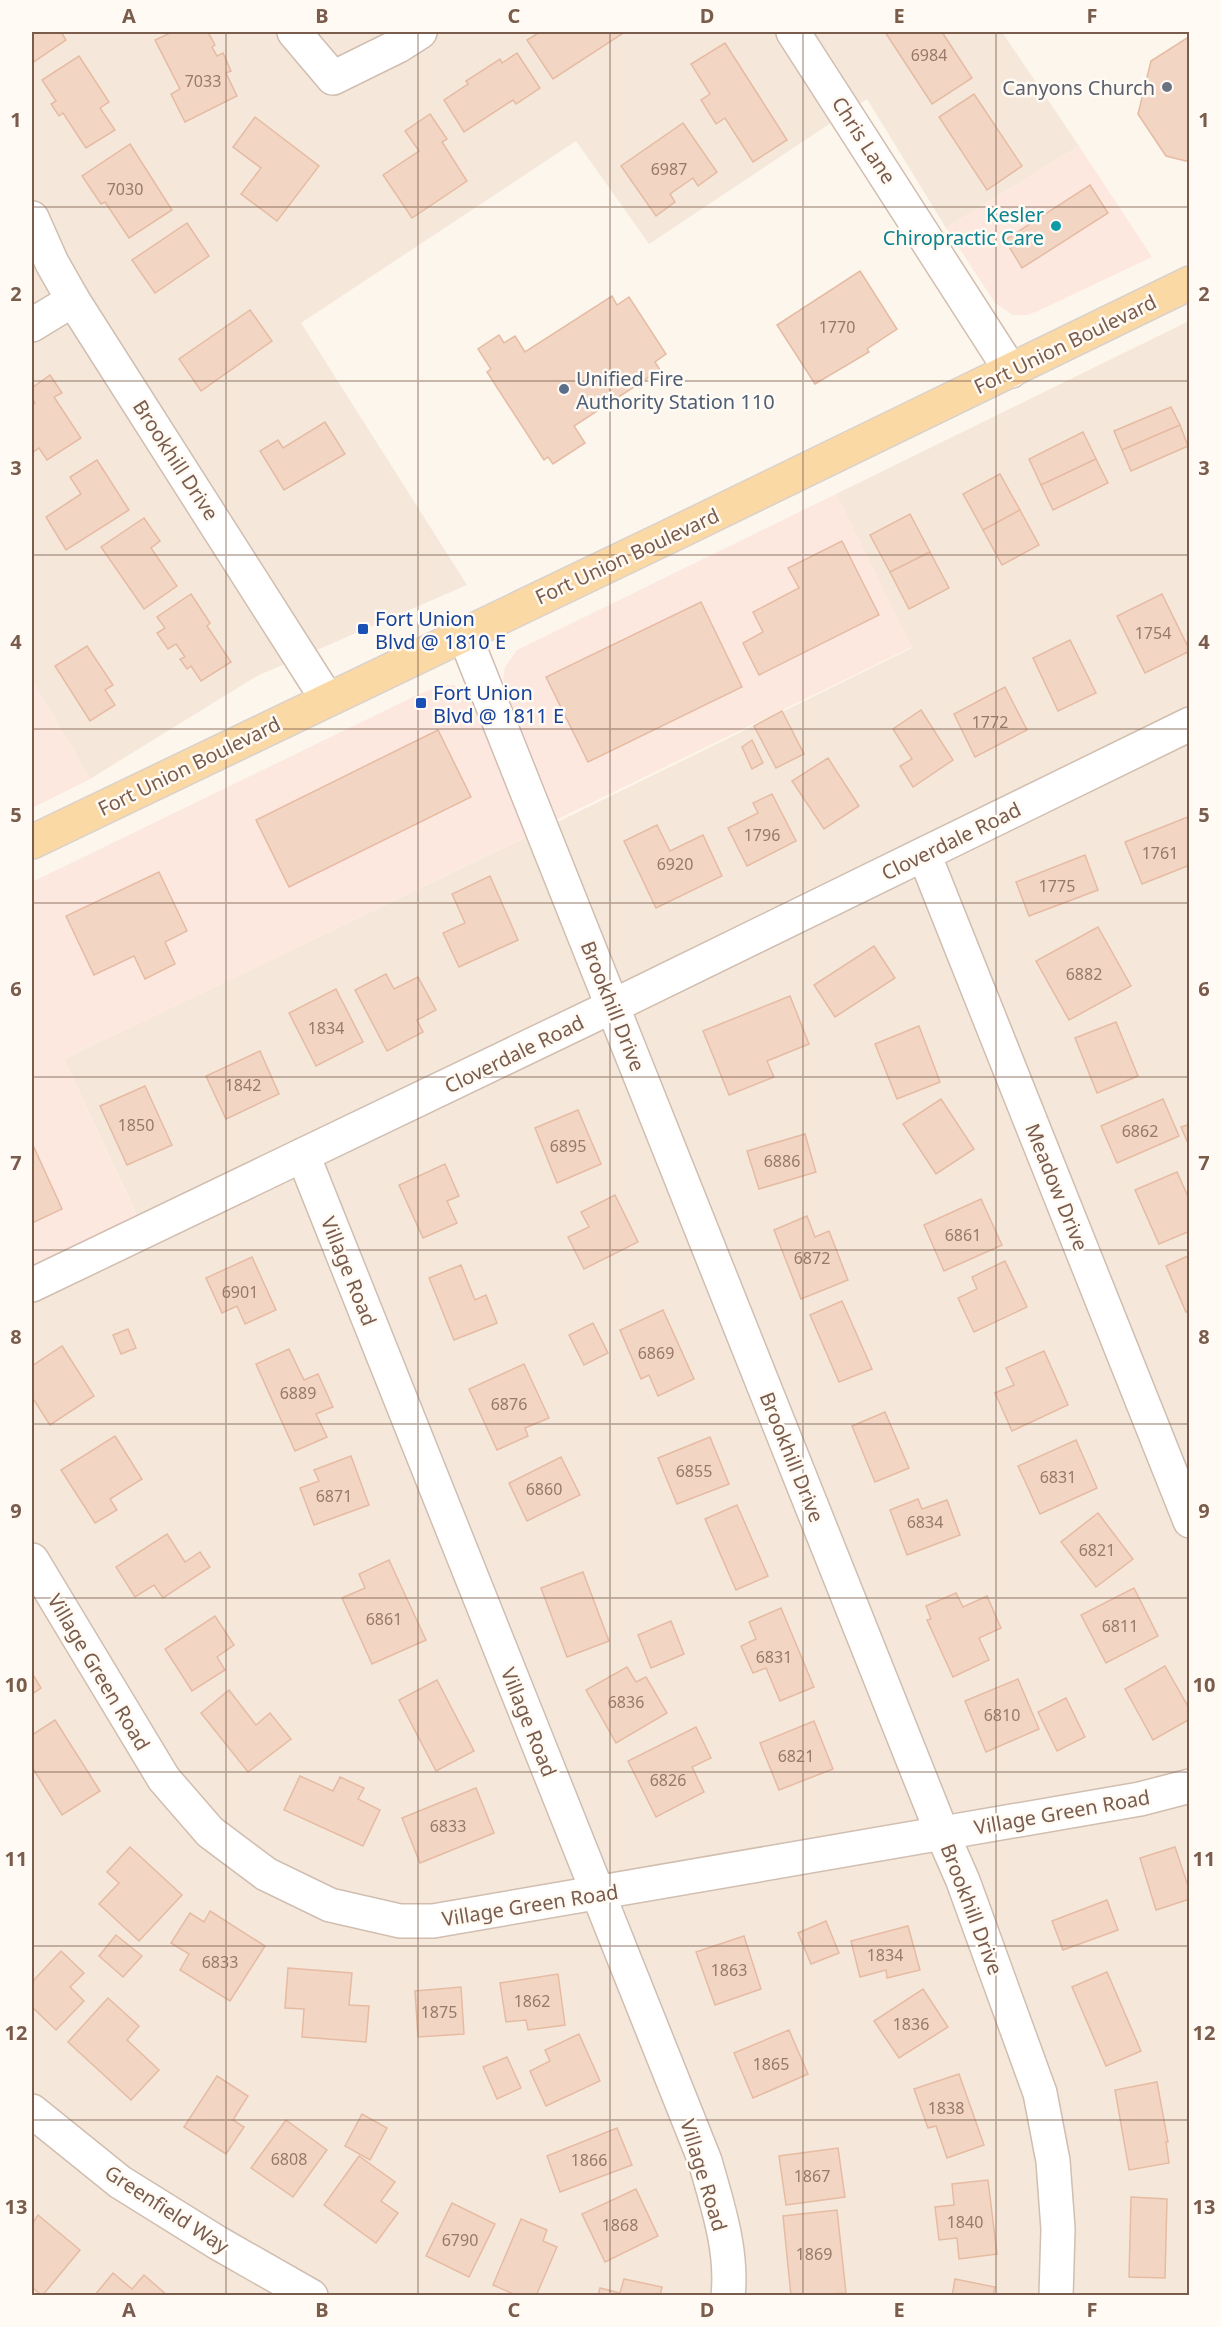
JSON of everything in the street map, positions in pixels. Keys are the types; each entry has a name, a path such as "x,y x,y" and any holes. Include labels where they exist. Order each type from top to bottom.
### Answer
{"main road":[{"name":"Fort Union Boulevard","path":"32,842 1190,283"}],"street":[{"path":"294,32 333,78 398,46 420,32"},
{"name":"Chris Lane","path":"793,32 1011,371"},
{"name":"Brookhill Drive","path":"32,218 52,263 73,300 327,699"},
{"path":"32,325 73,300"},
{"name":"Brookhill Drive","path":"464,634 963,1881 1040,2093 1053,2161 1058,2229 1056,2295"},
{"name":"Cloverdale Road","path":"32,1285 613,1006 1190,724"},
{"name":"Meadow Drive","path":"924,854 1190,1521"},
{"name":"Village Road","path":"303,1155 705,2161 722,2220 730,2279 728,2295"},
{"name":"Village Green Road","path":"32,1560 164,1779 210,1832 266,1875 330,1905 399,1921 433,1921 598,1894 1140,1799 1190,1786"},
{"name":"Greenfield Way","path":"32,2111 120,2182 311,2295"}],"shaded area":[{"path":"32,32 1002,32 1079,146 946,228 867,99 649,244 576,141 301,323 467,585 257,676 90,779 32,680"},
{"path":"1079,146 1152,257 1038,311 1027,315 1013,315 995,303 946,228"},
{"path":"1189,321 1189,2295 32,2296 32,1270 138,1218 64,1059 529,836 912,648 836,494"},
{"path":"836,494 912,647 556,820 512,709 503,680 505,667 517,650"},
{"path":"32,680 90,779 32,808"},
{"path":"442,685 453,685 469,693 476,702 529,836 64,1059 138,1219 32,1270 32,882"}],"building":[{"path":"32,32 61,32 66,40 32,63"},
{"path":"172,32 208,32 215,45 212,47 217,56 223,53 231,71 226,73 237,96 185,122 171,94 180,89 155,40"},
{"path":"540,32 620,32 622,34 553,79 527,40"},
{"path":"885,32 942,32 972,78 932,104"},
{"name":"Canyons Church","path":"1190,36 1190,162 1166,156 1138,114 1151,61"},
{"path":"725,43 787,140 753,162 725,118 716,124 701,100 710,94 691,64"},
{"path":"517,53 540,88 516,104 513,100 464,132 444,100 468,84 466,81 500,59 502,63"},
{"path":"79,56 109,102 100,108 115,130 86,148 63,113 59,116 51,104 56,101 42,80"},
{"path":"974,94 1022,166 987,190 939,117"},
{"path":"430,114 447,139 442,142 467,181 412,218 383,175 419,151 405,131"},
{"path":"255,117 319,166 277,221 241,194 261,168 233,147"},
{"path":"683,123 717,172 698,186 693,178 670,194 675,202 656,216 621,166"},
{"path":"130,144 172,210 129,238 105,202 101,204 82,176"},
{"name":"Kesler Chiropractic Care","path":"1090,185 1108,213 1022,268 1005,240"},
{"path":"187,223 209,256 155,293 132,260"},
{"path":"860,271 897,329 867,349 869,352 815,384 777,325"},
{"name":"Unified Fire Authority Station 110","path":"612,296 617,305 629,297 666,354 655,362 660,370 574,426 585,443 553,464 548,457 544,460 487,372 491,369 478,349 499,335 504,343 515,336 525,352"},
{"path":"250,310 272,341 201,391 179,359"},
{"path":"50,375 62,393 54,397 81,438 47,460 39,448 32,453 32,405 35,403 32,398 32,388"},
{"path":"1171,407 1180,425 1122,450 1114,431"},
{"path":"325,422 345,454 284,490 260,451 278,440 283,448"},
{"path":"1180,425 1188,446 1131,471 1122,450"},
{"path":"1083,432 1096,459 1041,485 1029,459"},
{"path":"1096,459 1108,483 1053,510 1041,485"},
{"path":"97,460 129,510 66,550 46,517 81,494 70,477"},
{"path":"1000,474 1020,510 983,530 963,494"},
{"path":"1020,510 1039,545 1002,565 983,530"},
{"path":"910,514 930,552 890,572 870,535"},
{"path":"144,518 160,541 151,548 177,586 144,609 101,547"},
{"path":"842,541 879,615 759,675 743,643 763,632 753,612 799,588 788,568"},
{"path":"930,552 949,588 909,609 890,572"},
{"path":"191,594 210,623 207,626 231,662 201,681 191,666 187,669 180,659 185,657 176,644 168,649 157,633 165,628 157,617"},
{"path":"1162,594 1190,651 1145,673 1117,616"},
{"path":"701,602 742,687 588,762 546,677"},
{"path":"1070,640 1096,693 1058,711 1033,658"},
{"path":"87,646 113,685 105,690 115,705 90,721 55,666"},
{"path":"1005,687 1027,730 975,757 954,714"},
{"path":"921,710 953,760 913,787 900,766 912,759 893,729"},
{"path":"782,711 804,754 776,768 754,726"},
{"path":"438,730 471,797 289,887 256,820"},
{"path":"752,740 763,763 752,769 742,747"},
{"path":"828,758 859,806 824,829 792,781"},
{"path":"772,794 796,841 747,866 728,828 758,813 753,803"},
{"path":"1190,816 1190,865 1142,884 1125,842"},
{"path":"657,825 670,851 703,835 722,876 656,908 624,841"},
{"path":"1085,855 1098,890 1029,916 1016,882"},
{"path":"159,872 187,931 165,942 175,964 145,979 134,956 94,975 66,916"},
{"path":"490,876 518,940 459,967 443,933 465,923 452,894"},
{"path":"1098,927 1131,986 1069,1020 1036,961"},
{"path":"874,946 895,978 835,1017 814,985"},
{"path":"386,974 394,989 418,977 436,1010 417,1020 423,1032 387,1051 355,990"},
{"path":"336,989 363,1042 316,1066 289,1013"},
{"path":"790,996 809,1044 767,1061 774,1077 729,1095 703,1031"},
{"path":"1116,1022 1138,1076 1097,1093 1075,1038"},
{"path":"919,1026 940,1082 897,1099 875,1044"},
{"path":"260,1051 279,1094 226,1119 206,1076"},
{"path":"145,1086 172,1145 127,1165 100,1106"},
{"path":"941,1099 974,1149 936,1174 903,1124"},
{"path":"1163,1099 1179,1136 1117,1163 1101,1126"},
{"path":"578,1110 601,1164 557,1183 535,1128"},
{"path":"1190,1124 1190,1148 1181,1127"},
{"path":"805,1134 816,1172 759,1189 747,1151"},
{"path":"32,1143 62,1209 32,1223"},
{"path":"445,1164 459,1196 447,1201 457,1223 423,1238 399,1185"},
{"path":"1177,1172 1190,1201 1190,1231 1159,1244 1135,1190"},
{"path":"615,1195 638,1242 584,1269 568,1237 589,1227 581,1212"},
{"path":"981,1199 1002,1245 944,1271 924,1225"},
{"path":"807,1216 815,1237 829,1231 848,1280 801,1299 774,1230"},
{"path":"1190,1255 1190,1311 1186,1312 1166,1266"},
{"path":"252,1257 276,1310 245,1324 237,1306 222,1313 206,1278"},
{"path":"1005,1261 1027,1307 974,1332 958,1298 977,1289 972,1277"},
{"path":"461,1265 475,1300 486,1295 497,1323 454,1340 429,1278"},
{"path":"842,1301 872,1369 839,1382 810,1315"},
{"path":"663,1310 694,1379 658,1396 649,1375 641,1379 620,1330"},
{"path":"593,1323 608,1353 584,1365 569,1335"},
{"path":"128,1329 136,1348 121,1354 113,1335"},
{"path":"62,1346 94,1396 50,1425 32,1397 32,1366"},
{"path":"289,1349 304,1380 318,1374 333,1407 316,1414 327,1437 295,1451 256,1364"},
{"path":"1044,1351 1068,1405 1012,1431 995,1393 1014,1385 1006,1368"},
{"path":"524,1364 549,1418 525,1428 528,1436 497,1450 469,1389"},
{"path":"885,1412 909,1468 875,1482 852,1426"},
{"path":"115,1436 142,1479 110,1499 117,1510 95,1523 61,1470"},
{"path":"710,1437 729,1484 677,1504 658,1458"},
{"path":"1076,1440 1097,1488 1040,1514 1018,1466"},
{"path":"351,1456 369,1505 314,1525 300,1488 319,1481 314,1470"},
{"path":"561,1457 580,1495 527,1521 509,1483"},
{"path":"918,1499 922,1509 947,1500 960,1535 907,1555 890,1510"},
{"path":"737,1505 768,1576 736,1590 705,1519"},
{"path":"1098,1513 1133,1559 1096,1587 1061,1542"},
{"path":"167,1534 185,1562 200,1552 210,1567 163,1598 154,1585 135,1597 116,1567"},
{"path":"389,1560 426,1640 372,1664 342,1598 365,1588 359,1574"},
{"path":"583,1572 609,1641 567,1657 541,1588"},
{"path":"1134,1588 1158,1636 1106,1663 1081,1615"},
{"path":"956,1593 963,1607 987,1596 1001,1628 979,1638 989,1660 953,1677 927,1620 931,1619 926,1606"},
{"path":"781,1608 814,1687 780,1701 766,1668 753,1673 741,1646 756,1639 749,1622"},
{"path":"215,1616 234,1645 217,1657 225,1670 192,1691 165,1649"},
{"path":"671,1621 684,1654 651,1668 638,1635"},
{"path":"1165,1666 1190,1710 1190,1719 1153,1740 1125,1689"},
{"path":"627,1667 636,1682 646,1677 667,1713 616,1743 586,1690"},
{"path":"32,1673 41,1688 32,1694"},
{"path":"1018,1679 1039,1729 986,1752 965,1701"},
{"path":"437,1680 474,1751 436,1771 399,1700"},
{"path":"229,1690 256,1725 270,1713 291,1739 248,1772 201,1713"},
{"path":"1066,1698 1085,1737 1057,1751 1038,1712"},
{"path":"55,1720 100,1791 62,1815 32,1767 32,1735"},
{"path":"814,1721 833,1769 779,1790 760,1743"},
{"path":"696,1727 711,1758 692,1767 704,1792 656,1817 628,1761"},
{"path":"300,1776 333,1791 340,1777 364,1788 358,1799 380,1810 363,1846 284,1810"},
{"path":"476,1788 494,1833 420,1863 402,1818"},
{"path":"130,1847 182,1895 139,1941 99,1904 119,1883 107,1872"},
{"path":"1175,1847 1190,1892 1190,1899 1156,1910 1140,1858"},
{"path":"1107,1900 1118,1930 1063,1950 1052,1921"},
{"path":"210,1911 265,1946 230,2001 180,1970 189,1954 171,1943 190,1913 204,1922"},
{"path":"826,1921 839,1953 811,1964 798,1933"},
{"path":"908,1926 920,1970 887,1978 886,1970 860,1977 851,1941"},
{"path":"116,1935 142,1956 123,1977 99,1956"},
{"path":"744,1936 761,1989 715,2005 696,1952"},
{"path":"61,1951 84,1973 70,1987 84,2001 56,2030 32,2007 32,1982"},
{"path":"288,1968 352,1973 349,2005 369,2006 366,2042 302,2037 304,2009 285,2008"},
{"path":"1107,1972 1141,2051 1106,2066 1072,1987"},
{"path":"558,1974 565,2025 528,2030 526,2020 506,2022 500,1983"},
{"path":"461,1987 464,2034 418,2037 415,1991"},
{"path":"923,1989 948,2027 899,2058 874,2021"},
{"path":"108,1998 139,2026 127,2040 159,2070 131,2100 68,2042"},
{"path":"789,2030 808,2074 753,2098 734,2053"},
{"path":"579,2034 600,2081 546,2106 530,2071 550,2061 545,2050"},
{"path":"507,2057 521,2088 497,2099 483,2067"},
{"path":"959,2074 984,2145 947,2158 936,2126 928,2128 914,2089"},
{"path":"217,2076 248,2096 233,2120 244,2127 226,2154 184,2127"},
{"path":"1157,2082 1168,2142 1166,2142 1169,2163 1129,2170 1115,2090"},
{"path":"362,2114 387,2128 370,2160 345,2146"},
{"path":"286,2120 327,2150 293,2197 251,2168"},
{"path":"617,2128 632,2165 560,2192 547,2156"},
{"path":"838,2148 845,2197 786,2205 779,2156"},
{"path":"359,2156 395,2182 381,2201 398,2213 376,2243 324,2205"},
{"path":"988,2180 997,2254 959,2259 957,2238 939,2240 935,2207 954,2205 952,2184"},
{"path":"636,2189 658,2236 605,2262 582,2214"},
{"path":"1131,2197 1167,2199 1165,2278 1129,2277"},
{"path":"452,2203 495,2224 469,2277 426,2256"},
{"path":"837,2210 846,2293 791,2296 783,2216"},
{"path":"38,2215 80,2250 42,2296 32,2287 32,2224"},
{"path":"521,2219 547,2230 543,2241 557,2247 536,2296 518,2296 493,2285"},
{"path":"113,2273 132,2289 144,2275 168,2296 94,2296"},
{"path":"624,2279 662,2287 660,2296 598,2296 600,2288 620,2293"},
{"path":"955,2279 995,2287 993,2296 952,2296"}],"place":[{"name":"Canyons Church","path":"1167,87"},
{"name":"Kesler Chiropractic Care","path":"1056,226"},
{"name":"Unified Fire Authority Station 110","path":"564,389"},
{"name":"Fort Union Blvd @ 1810 E","path":"363,629"},
{"name":"Fort Union Blvd @ 1811 E","path":"421,703"}]}
